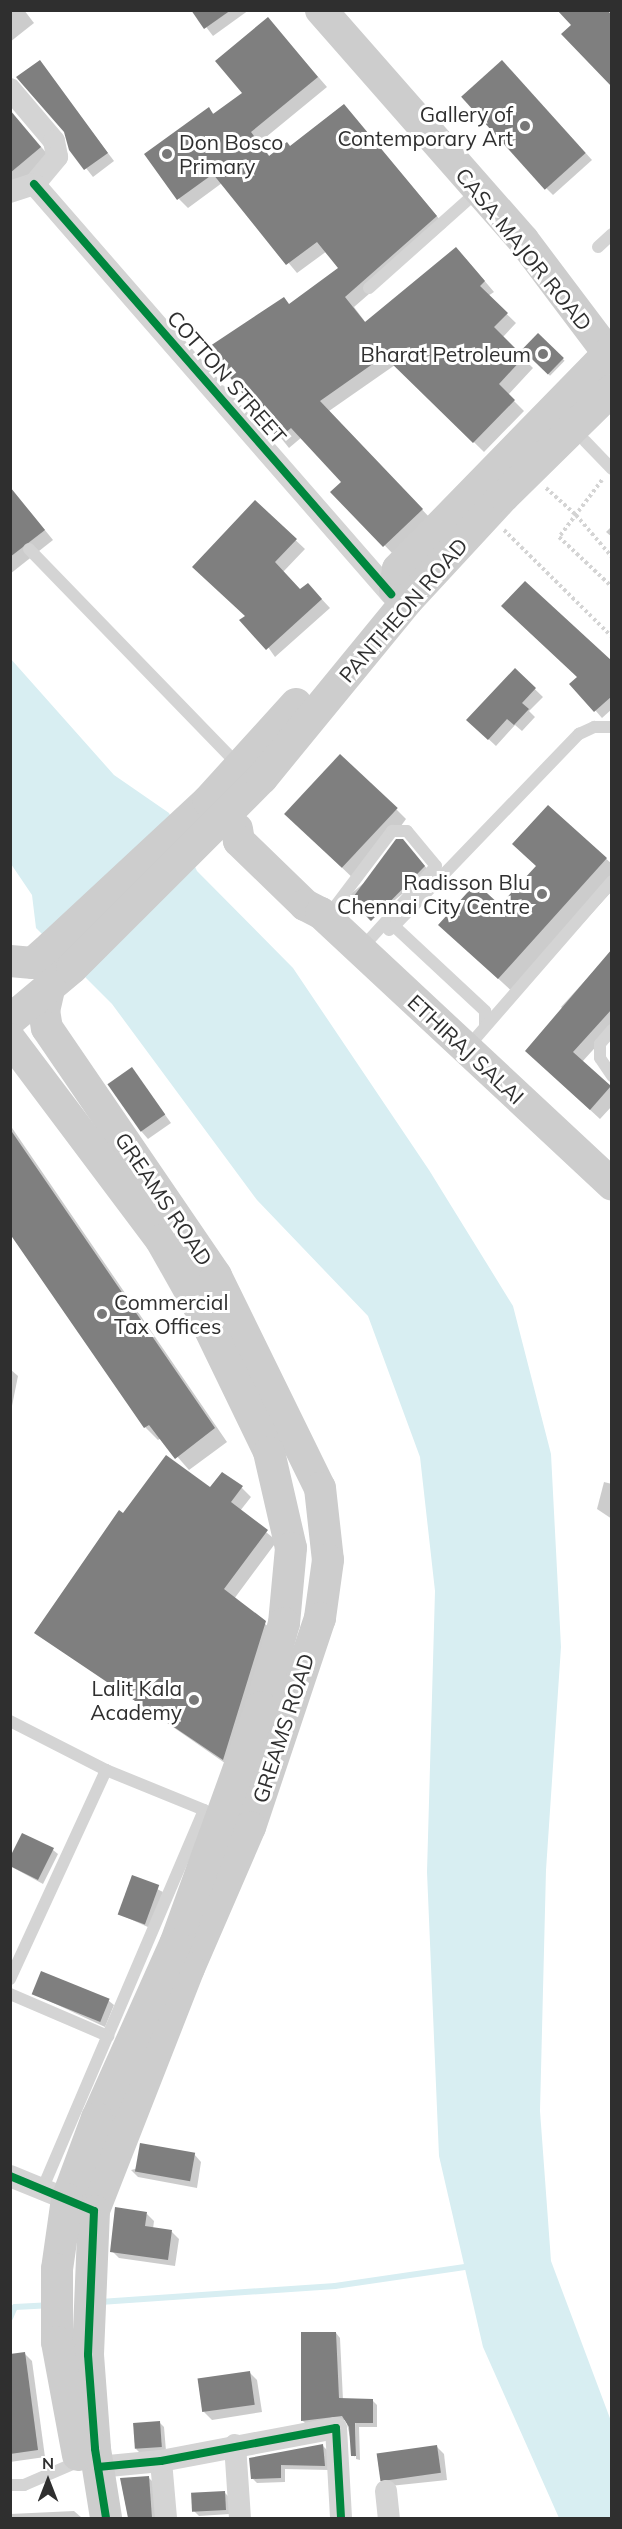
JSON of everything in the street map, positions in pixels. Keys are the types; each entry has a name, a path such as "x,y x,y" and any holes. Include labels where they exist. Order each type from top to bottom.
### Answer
{"main road":[{"name":"CASA MAJOR ROAD","path":"321,10 523,240 610,357"},
{"path":"610,357 398,569 406,588 435,589 612,416"},
{"name":"PANTHEON ROAD","path":"10,1020 38,968 220,825 251,773 406,588 612,390"},
{"path":"220,825 254,810 251,773"},
{"name":"ETHIRAJ SALAI","path":"220,825 315,897 324,916 363,952 476,1037 612,1184"},
{"name":"GREAMS ROAD","path":"38,968 47,1028 216,1276 320,1488 328,1560 320,1618 250,1827 189,1968 68,2200"},
{"name":"GREAMS ROAD","path":"10,1039 161,1240 200,1309 269,1452 291,1548 284,1623 261,1707 175,1944 97,2118 68,2200 88,2355 91,2459 86,2518"},
{"name":"GREAMS ROAD","path":"91,2459 105,2518"}],"street":[{"path":"10,89 57,147 57,157 34,184 10,192"},
{"name":"COTTON STREET","path":"34,184 406,588"},
{"path":"10,2176 68,2200"},
{"path":"91,2459 161,2461 235,2445 336,2428 341,2518"},
{"path":"235,2445 240,2518"},
{"path":"161,2461 166,2518"},
{"path":"386,2491 389,2518"}],"lane":[{"path":"369,288 479,190"},
{"path":"598,247 612,234"},
{"path":"585,441 611,469"},
{"path":"29,549 251,773"},
{"path":"363,952 394,926 579,734 594,727 612,727"},
{"path":"324,916 392,831 407,831 436,866 363,952"},
{"path":"476,1037 612,881"},
{"path":"394,926 485,1011 476,1037"},
{"path":"612,1030 600,1044 600,1058 612,1076"},
{"path":"10,1721 106,1770 204,1810 108,2036 68,2200"},
{"path":"10,1979 15,1953 106,1770"},
{"path":"10,1994 108,2036"},
{"path":"10,2485 24,2485 91,2459"}],"path":[{"path":"611,469 559,537 612,586"},
{"path":"542,484 576,515 612,558"},
{"path":"499,526 612,637"}],"shaded area":[{"path":"10,658 114,775 169,813 197,871 293,968 429,1170 513,1306 551,1454 561,1647 546,1870 540,2111 551,2261 611,2421 611,2518 559,2518 483,2347 439,2156 427,1872 435,1591 420,1457 368,1316 257,1200 112,1004 36,928 32,895 11,864"}],"building":[{"path":"191,10 231,10 204,29"},
{"path":"557,10 607,10 612,15 612,87 561,34 571,25"},
{"path":"268,17 318,77 251,132 269,156 287,142 290,146 344,104 437,216 345,297 365,322 456,247 485,281 480,286 508,313 494,327 524,357 499,384 515,400 473,443 384,356 320,401 423,509 383,547 330,492 341,482 291,428 278,439 207,348 284,297 289,304 338,268 317,242 286,265 213,174 177,200 144,154 209,107 213,114 242,93 215,61"},
{"path":"40,60 108,153 84,170 69,150 64,132 16,77"},
{"name":"Gallery of Contemporary Art","path":"502,60 586,153 545,190 461,97"},
{"path":"10,110 41,147 10,173"},
{"path":"538,333 564,358 548,375 522,350"},
{"path":"10,487 45,530 10,557"},
{"path":"255,500 297,539 275,562 300,589 308,583 322,599 266,650 239,620 245,616 192,567"},
{"path":"525,581 612,661 612,696 594,712 569,684 577,677 501,606"},
{"path":"515,668 536,688 522,703 529,709 514,725 507,719 488,740 466,720"},
{"path":"340,754 398,808 342,868 284,814"},
{"name":"Radisson Blu Chennai City Centre","path":"548,805 607,858 498,979 438,925 476,883 500,905 536,866 512,844"},
{"path":"396,839 403,839 425,866 371,921 351,900"},
{"path":"612,949 612,1009 573,1052 611,1086 590,1110 525,1051"},
{"path":"132,1067 165,1115 141,1132 107,1084"},
{"name":"Commercial Tax Offices","path":"10,1129 215,1428 175,1459 149,1425 144,1428 10,1234"},
{"name":"Lalit Kala Academy","path":"166,1455 210,1487 222,1472 243,1486 231,1502 268,1530 224,1589 266,1621 223,1760 34,1633 119,1510 123,1513"},
{"path":"22,1833 54,1848 38,1880 10,1866 10,1857"},
{"path":"132,1875 159,1885 145,1924 118,1914"},
{"path":"41,1971 110,1999 100,2022 32,1994"},
{"path":"140,2143 195,2153 190,2181 135,2172"},
{"path":"115,2207 147,2212 145,2226 172,2230 168,2260 110,2252"},
{"path":"301,2332 336,2332 339,2398 373,2399 373,2423 355,2423 356,2456 351,2456 349,2427 342,2416 301,2421"},
{"path":"25,2352 38,2450 10,2454 10,2354"},
{"path":"250,2371 255,2405 202,2412 198,2378"},
{"path":"160,2421 162,2447 135,2449 133,2423"},
{"path":"323,2444 325,2466 281,2465 281,2478 251,2479 249,2458"},
{"path":"437,2445 441,2473 380,2481 377,2453"},
{"path":"149,2476 152,2518 128,2518 120,2478"},
{"path":"225,2491 226,2510 192,2512 191,2493"}],"waterway":[{"path":"100,2302 335,2286 472,2266"},
{"path":"10,2318 15,2307 48,2305"}],"cycle path":[{"path":"34,184 391,594"},
{"path":"10,2176 94,2211 88,2355 95,2449 106,2518"},
{"path":"98,2467 161,2461 336,2428 341,2518"}],"place":[{"name":"Gallery of Contemporary Art","path":"525,126"},
{"name":"Don Bosco Primary","path":"167,154"},
{"name":"Bharat Petroleum","path":"543,354"},
{"name":"Radisson Blu Chennai City Centre","path":"542,894"},
{"name":"Commercial Tax Offices","path":"102,1314"},
{"name":"Lalit Kala Academy","path":"194,1700"}]}
